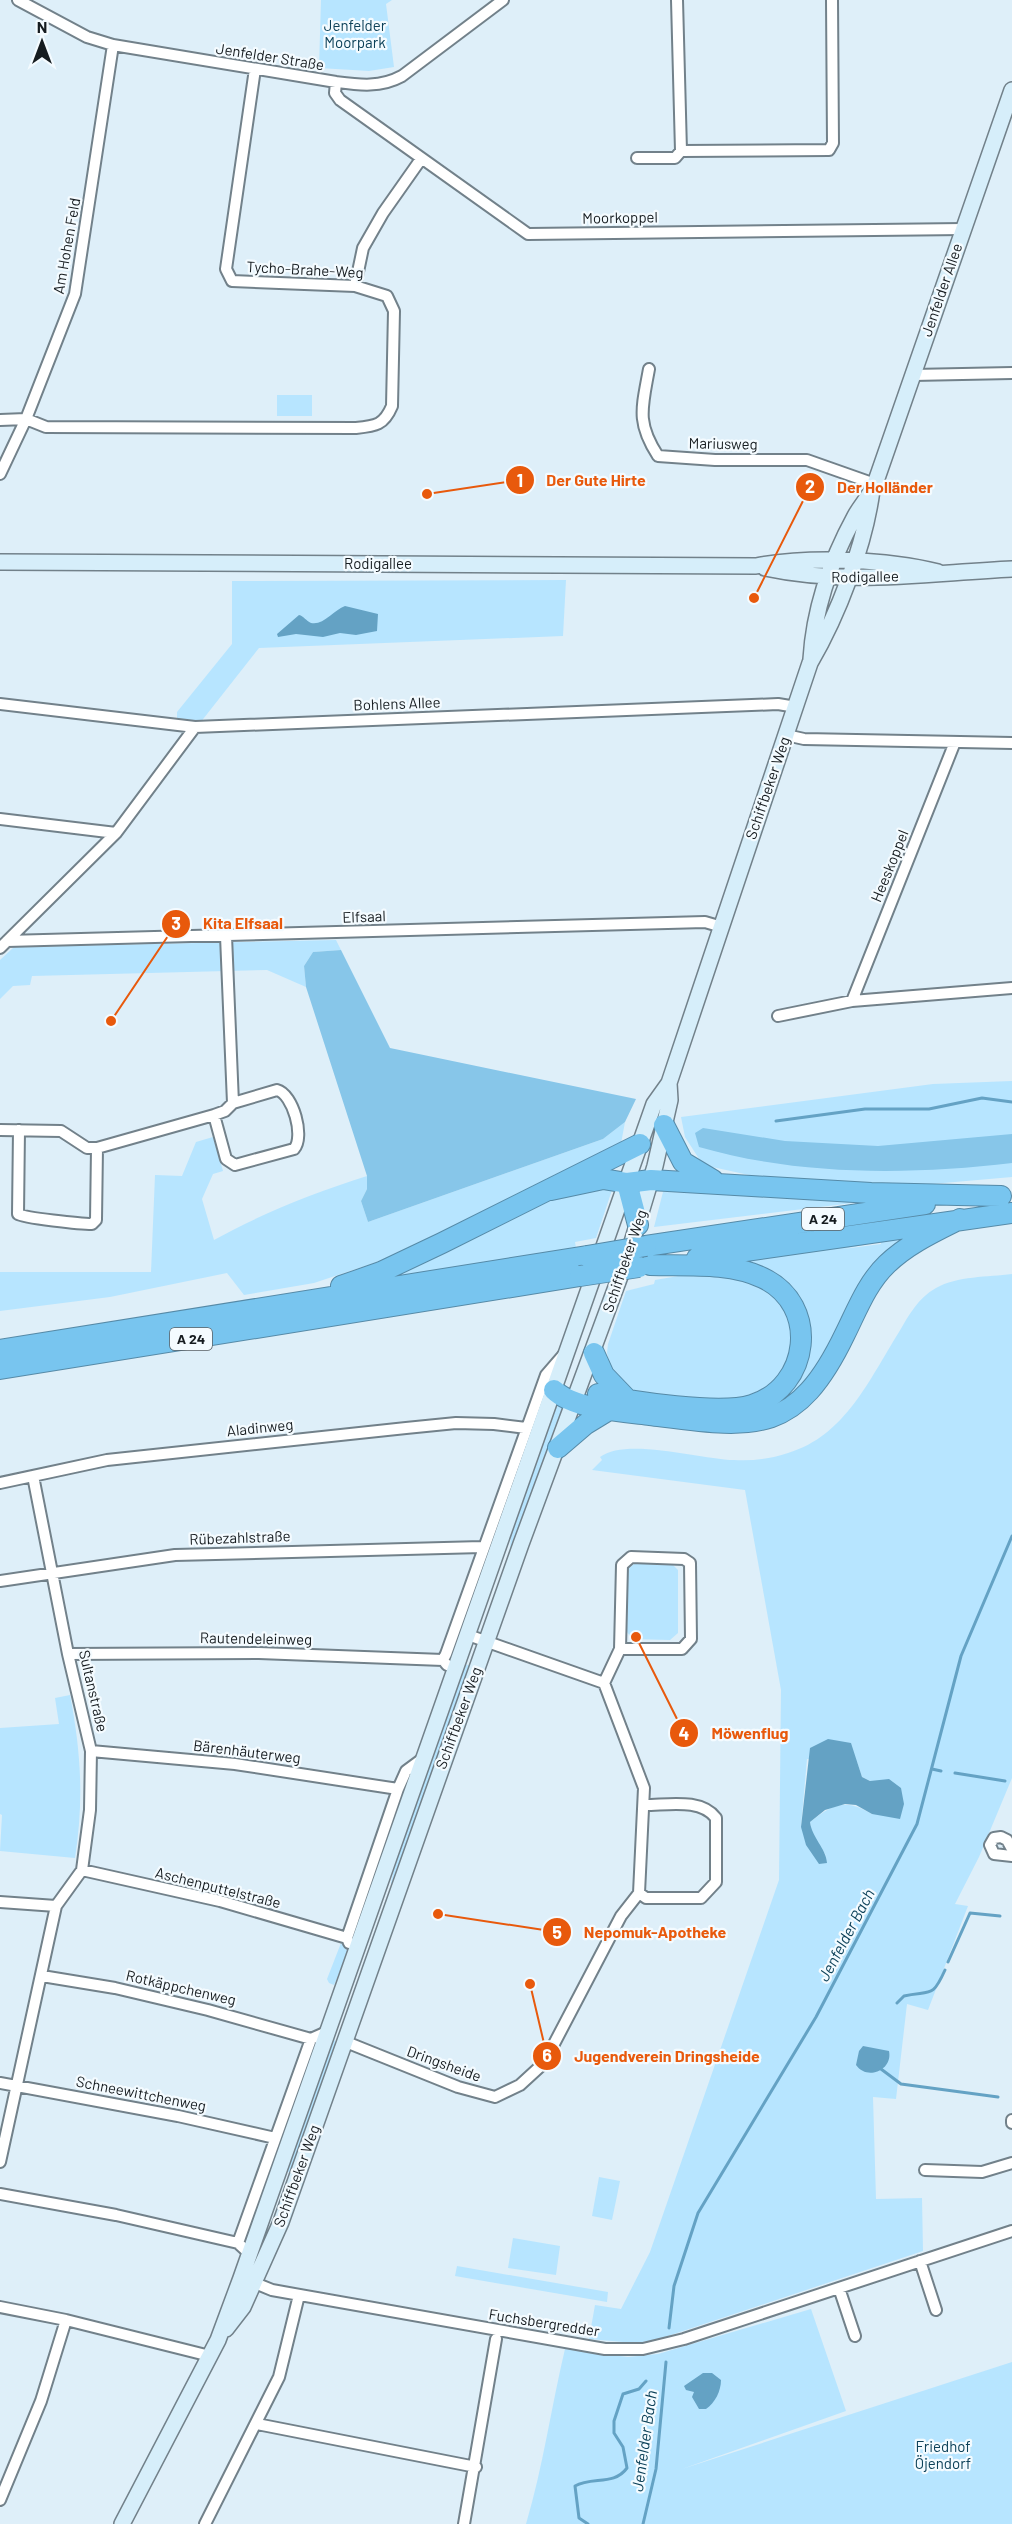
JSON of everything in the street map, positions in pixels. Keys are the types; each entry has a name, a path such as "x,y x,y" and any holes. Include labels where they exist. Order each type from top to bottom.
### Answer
{"highway":[{"path":"664,1125 676,1154 683,1162 702,1175 727,1184"},
{"path":"293,1303 381,1272 551,1190 640,1144"},
{"path":"551,1190 593,1180 612,1179 627,1183 651,1180 871,1193 1006,1195"},
{"path":"627,1183 638,1225"},
{"name":"A 24","path":"0,1369 580,1276 645,1260 908,1206 1006,1195"},
{"name":"A 24","path":"0,1350 587,1256 645,1260 1012,1213"},
{"path":"578,1395 609,1410 714,1423 749,1423 782,1414 799,1403 823,1376 866,1290 885,1265 915,1241 960,1219"},
{"path":"554,1390 578,1395 627,1398 711,1409 748,1406 765,1399 783,1386 795,1370 801,1352 802,1332 794,1309 784,1294 763,1278 744,1271 719,1267 645,1260"},
{"path":"594,1353 604,1375 627,1398"},
{"path":"558,1448 586,1424 609,1410"}],"main road":[{"name":"Jenfelder Allee","path":"854,563 868,521 873,487 1012,90"},
{"name":"Jenfelder Allee","path":"835,562 855,517 873,487"},
{"name":"Rodigallee","path":"0,562 756,566 789,560 912,565 938,572"},
{"name":"Schiffbeker Weg","path":"122,2524 218,2340 243,2307 248,2280 249,2254 654,1104 669,1083 796,707 810,663 813,630 835,562"},
{"name":"Schiffbeker Weg","path":"810,663 827,635 854,563"},
{"name":"Rodigallee","path":"756,566 802,576 828,578 894,578 938,572 1012,569"},
{"name":"Schiffbeker Weg","path":"248,2280 285,2211 487,1641 594,1353 651,1180 670,1100 669,1083"},
{"path":"382,1880 394,1903"},
{"path":"329,2031 346,2042"}],"street":[{"name":"Jenfelder Straße","path":"18,0 87,37 113,45 336,82 370,85 396,79 502,0"},
{"path":"637,158 675,158 681,151 677,0"},
{"path":"681,151 829,150 833,143 832,0"},
{"name":"Am Hohen Feld","path":"0,474 26,419 75,294 113,45"},
{"name":"Tycho-Brahe-Weg","path":"26,419 46,427 378,426 387,419 392,406 394,312 387,296 355,286 232,281 226,269 255,69"},
{"name":"Moorkoppel","path":"336,82 335,93 340,100 528,234 964,229"},
{"path":"355,286 363,248 383,213 421,159"},
{"name":"Mariusweg","path":"649,369 642,406 644,434 658,456 715,460 807,460 873,487"},
{"path":"913,375 1012,373"},
{"path":"0,420 26,419"},
{"name":"Bohlens Allee","path":"0,704 195,727 778,704 796,707"},
{"path":"3,944 116,833 195,727"},
{"path":"786,735 804,739 1012,743"},
{"name":"Heeskoppel","path":"852,1001 955,742"},
{"path":"0,819 116,833"},
{"name":"Elfsaal","path":"3,944 705,922 722,927"},
{"path":"226,936 233,1103"},
{"path":"778,1016 852,1001 1012,988"},
{"path":"0,1130 61,1131 87,1148 97,1148 214,1115 225,1111 233,1103 277,1090 283,1092 291,1107 300,1137 299,1144 294,1149 235,1165 226,1159 214,1115"},
{"path":"19,1130 18,1214 22,1217 92,1224 96,1220 97,1148"},
{"name":"Schiffbeker Weg","path":"454,1674 443,1660 482,1547 546,1375 569,1349"},
{"name":"Aladinweg","path":"0,1483 106,1460 416,1427 494,1424 526,1428"},
{"name":"Sultanstraße","path":"33,1476 68,1654 91,1751 90,1810 82,1870 56,1906"},
{"name":"Rübezahlstraße","path":"0,1581 199,1553 482,1547"},
{"path":"620,1649 682,1649 687,1645 691,1639 690,1563 684,1559 631,1557 624,1560 620,1649 604,1683 644,1788 645,1805 640,1817 639,1893 646,1898 701,1898 716,1882 716,1818 710,1810 699,1806 645,1805"},
{"path":"468,1635 604,1683"},
{"name":"Rautendeleinweg","path":"68,1654 259,1653 443,1660"},
{"name":"Bärenhäuterweg","path":"91,1751 235,1764 398,1789"},
{"name":"Schiffbeker Weg","path":"347,1938 398,1789 406,1771 425,1757"},
{"path":"1012,1849 1007,1840 1001,1837 991,1843 994,1854 1012,1856"},
{"name":"Aschenputtelstraße","path":"82,1870 220,1901 347,1938"},
{"name":"Dringsheide","path":"346,2042 458,2087 495,2097 520,2085 543,2063 621,1916 639,1893"},
{"path":"0,1902 56,1906 0,2162"},
{"path":"347,1938 356,1953"},
{"name":"Rotkäppchenweg","path":"42,1976 116,1988 208,2010 311,2039"},
{"path":"238,2243 311,2039 329,2031"},
{"name":"Schneewittchenweg","path":"0,2083 275,2138"},
{"path":"925,2169 982,2172 1012,2163"},
{"path":"0,2194 116,2215 238,2243 249,2254"},
{"name":"Fuchsbergredder","path":"248,2280 272,2290 605,2349 643,2349 684,2339 1012,2232"},
{"path":"920,2261 936,2310"},
{"path":"839,2288 855,2336"},
{"path":"205,2524 279,2377 299,2295"},
{"path":"0,2307 66,2320 210,2356"},
{"path":"0,2500 41,2400 66,2320"},
{"path":"464,2524 476,2467 496,2339"},
{"path":"257,2424 476,2467"}],"green space":[{"name":"Jenfelder Moorpark","path":"321,0 392,0 386,4 394,67 369,71 319,68"},
{"path":"277,395 312,395 312,416 277,416"},
{"path":"566,580 563,636 259,648 200,723 177,723 177,712 232,644 232,581"},
{"path":"336,940 341,950 313,952 304,966 306,987 267,970 32,976 30,985 13,986 0,999 0,960 14,947"},
{"path":"1012,1081 1012,1177 909,1186 768,1179 703,1165 685,1137 681,1117 933,1084"},
{"path":"625,1122 620,1149 413,1250 314,1283 244,1295 227,1273 110,1297 0,1311 0,1272 151,1272 155,1175 182,1176 196,1142 213,1137 223,1171 213,1174 202,1199 214,1240 289,1204 367,1176 367,1189 361,1201 368,1222 603,1139"},
{"path":"613,1187 596,1238 575,1242 576,1248 378,1279 541,1200"},
{"path":"663,1192 851,1196 853,1203 654,1227"},
{"path":"912,1236 821,1367 778,1409 607,1401 773,1399 804,1320 738,1263 879,1240 879,1242 843,1249 881,1244 881,1240"},
{"path":"690,1274 737,1276 776,1295 793,1322 791,1362 762,1393 736,1401 636,1394 611,1369 607,1353 608,1344 626,1291 654,1284 655,1280"},
{"path":"1012,1274 1012,1778 979,1857 955,1904 968,1906 928,2010 907,2004 896,2099 873,2097 876,2199 922,2198 923,2251 656,2340 635,2343 589,2339 595,2305 621,2309 650,2252 779,1880 781,1690 745,1490 592,1470 602,1460 600,1457 612,1451 627,1449 748,1460 781,1455 808,1445 825,1434 854,1404 910,1313 924,1297 936,1288 953,1281","holes":["807,1759 857,1762 862,1777 870,1781 872,1814 854,1806 840,1805 810,1822 812,1835 827,1857 801,1827"]},
{"path":"558,1406 563,1408 509,1558 512,1526 552,1411"},
{"path":"634,1564 672,1564 678,1570 678,1633 670,1640 632,1639 627,1632 628,1569"},
{"path":"464,1664 470,1666 393,1888 391,1883 398,1849"},
{"path":"70,1695 77,1736 80,1776 80,1816 75,1858 0,1851 2,1815 0,1814 0,1728 59,1724 55,1698"},
{"path":"341,1943 347,1950 347,1957 334,1985 327,1979"},
{"path":"333,2036 337,2046 293,2173 285,2171"},
{"path":"599,2177 620,2181 612,2220 592,2216"},
{"path":"513,2238 560,2246 556,2275 508,2268"},
{"path":"457,2266 608,2292 607,2302 455,2276"},
{"name":"Friedhof Öjendorf","path":"811,2309 846,2411 682,2469 1012,2362 1012,2524 526,2524 565,2349 628,2357 658,2354"}],"shaded area":[{"path":"345,606 378,614 377,631 356,635 340,633 323,637 296,634 278,637 277,634 299,615 315,623 324,620"},
{"path":"341,950 390,1048 636,1099 625,1122 603,1139 368,1222 361,1201 367,1189 367,1176 306,987 304,966 313,952"},
{"path":"703,1128 785,1141 878,1146 1012,1134 1012,1163 895,1171 815,1168 737,1157 699,1147 695,1133"},
{"path":"828,1739 851,1743 862,1777 870,1781 889,1779 901,1788 904,1804 900,1819 872,1814 856,1805 845,1804 825,1810 810,1822 826,1858 827,1863 819,1864 806,1845 801,1827 810,1748"},
{"path":"863,2046 889,2051 889,2058 883,2068 872,2073 861,2070 856,2065 859,2051"},
{"path":"703,2373 712,2373 721,2380 721,2384 712,2403 706,2409 699,2409 692,2397 694,2392 686,2390 684,2386"}],"waterway":[{"path":"776,1121 865,1109 929,1109 982,1098 1012,1102"},
{"name":"Jenfelder Bach","path":"669,2328 674,2286 698,2213 816,2017 917,1824 961,1656 1012,1536"},
{"path":"932,1769 941,1771"},
{"path":"955,1773 1005,1781"},
{"path":"948,1962 970,1913 1000,1916"},
{"path":"897,2003 904,1996 930,1992 937,1985 945,1970"},
{"path":"881,2069 901,2084 998,2097"},
{"name":"Jenfelder Bach","path":"643,2524 656,2469 666,2362"},
{"path":"588,2524 579,2518 575,2486 616,2477 627,2468 623,2447 614,2433 614,2421 623,2394 639,2389 646,2381"}],"place":[{"name":"Der Gute Hirte","path":"427,494"},
{"name":"Der Holländer","path":"754,598"},
{"name":"Kita Elfsaal","path":"111,1021"},
{"name":"Möwenflug","path":"636,1637"},
{"name":"Nepomuk-Apotheke","path":"438,1914"},
{"name":"Jugendverein Dringsheide","path":"530,1984"}]}
